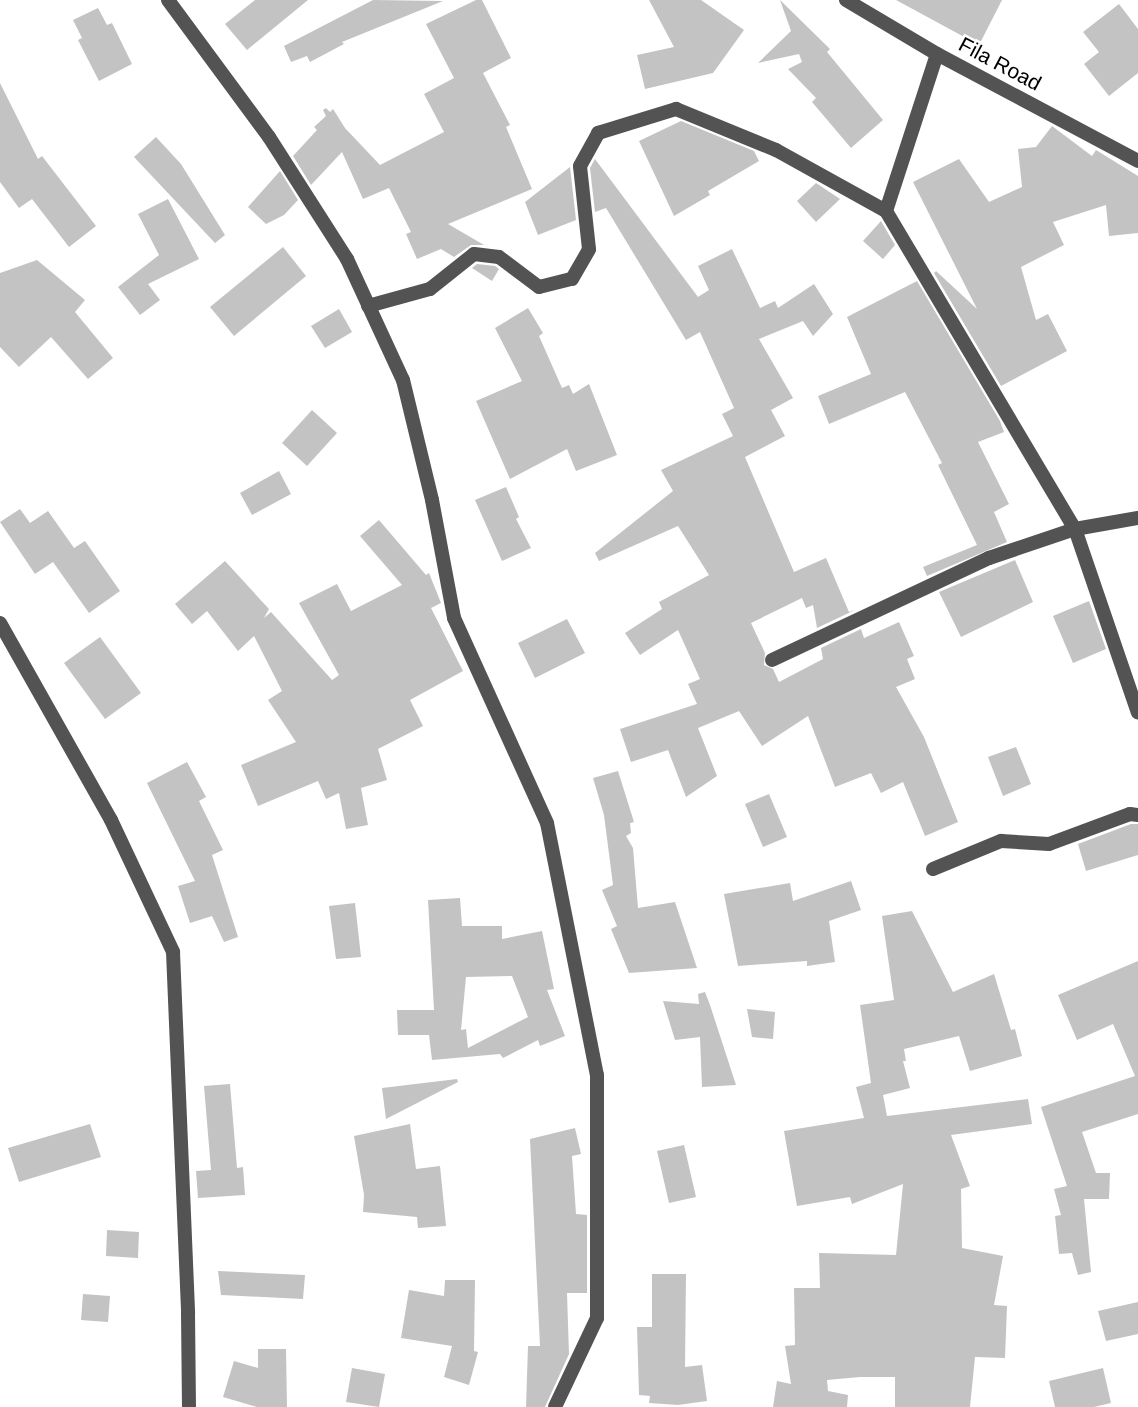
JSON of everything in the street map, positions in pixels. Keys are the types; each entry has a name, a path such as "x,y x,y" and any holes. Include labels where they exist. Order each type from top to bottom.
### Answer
{"street":[{"path":"168,0 268,137 347,259 403,380 432,500 454,618 547,822 597,1075 597,1318 555,1407"},
{"name":"Fila Road","path":"846,0 937,54 1138,161"},
{"path":"886,211 937,54"},
{"path":"368,306 430,289 474,254 499,257 539,287 572,279 589,249 580,166 598,133 677,109 776,150 886,211 1075,529 1138,713"},
{"path":"772,660 989,558 1075,529 1138,518"},
{"path":"0,623 111,820 173,952 189,1407"},
{"path":"933,869 1001,841 1049,844 1130,814 1138,816"}],"building":[{"path":"255,0 308,0 247,50 225,24"},
{"path":"373,0 443,1 342,42 344,44 310,62 307,56 291,62 284,46"},
{"path":"476,0 482,0 511,58 483,73 510,125 506,127 532,189 448,224 484,245 471,245 454,257 441,249 417,259 406,234 411,232 389,188 363,199 342,152 311,185 293,156 317,130 314,127 326,116 323,110 326,108 330,112 333,109 345,128 380,165 444,132 424,94 454,78 426,24"},
{"path":"649,0 701,0 744,30 713,73 645,89 637,55 674,47"},
{"path":"780,0 830,49 827,52 883,120 851,148 812,102 816,98 788,69 802,62 799,54 758,63 791,31"},
{"path":"896,0 1002,0 979,45"},
{"path":"1119,4 1138,29 1138,73 1109,96 1084,64 1099,52 1083,32"},
{"path":"98,8 107,25 112,23 132,64 99,81 78,40 82,38 73,20"},
{"path":"0,83 38,159 42,156 96,226 69,247 32,199 19,208 0,182"},
{"path":"681,121 754,151 759,161 708,191 710,195 674,216 639,141"},
{"path":"1052,126 1092,156 1096,150 1138,176 1138,233 1109,236 1106,205 1053,222 1064,245 1021,267 1036,320 1048,314 1067,351 1001,386 934,273 936,271 977,309 913,182 959,159 989,202 1022,187 1018,149 1036,147"},
{"path":"156,137 181,164 225,235 215,243 134,157"},
{"path":"595,159 698,297 709,290 698,266 732,249 760,308 775,301 778,308 814,284 833,314 813,336 803,321 759,339 793,398 771,410 785,436 745,457 794,572 826,558 849,612 855,610 817,628 813,605 806,608 802,598 751,623 765,653 764,665 773,669 779,682 823,659 821,648 861,629 864,638 899,622 914,656 907,659 915,679 896,687 924,737 958,822 925,836 903,782 881,793 871,773 835,787 808,716 762,746 739,711 698,728 717,776 686,797 668,750 631,762 620,729 697,704 688,684 700,679 678,630 640,655 625,633 662,609 659,602 709,575 678,526 599,561 595,553 673,491 661,470 733,436 722,414 734,408 700,332 686,340 606,208 595,212 590,168"},
{"path":"570,167 576,220 538,235 525,202"},
{"path":"280,171 298,200 284,215 266,224 248,207"},
{"path":"816,183 840,199 816,222 797,201"},
{"path":"168,199 199,259 148,284 160,300 140,315 118,287 159,255 138,214"},
{"path":"881,221 895,245 883,259 863,241"},
{"path":"283,247 306,276 234,336 210,307"},
{"path":"37,260 85,300 75,312 113,358 88,379 51,337 19,367 0,347 0,273"},
{"path":"477,264 499,269 492,281 472,268"},
{"path":"917,281 1000,421 1004,432 978,442 1009,504 994,512 1007,542 927,576 923,567 977,545 938,465 942,463 905,392 829,424 818,396 871,374 847,317"},
{"path":"528,308 543,333 539,336 562,388 569,385 573,394 589,384 617,455 576,471 567,449 510,479 476,401 522,381 495,328"},
{"path":"339,309 352,332 325,348 311,326"},
{"path":"312,410 337,433 307,466 282,443"},
{"path":"279,471 291,494 252,515 240,493"},
{"path":"506,487 519,517 516,519 531,548 502,561 475,500"},
{"path":"20,509 30,523 48,511 74,548 85,541 120,591 89,613 53,562 35,574 0,522"},
{"path":"379,520 426,575 429,573 441,603 431,608 463,671 410,700 423,726 378,749 387,780 361,788 368,825 346,829 339,793 326,799 318,781 258,806 241,765 296,742 268,700 282,691 254,636 238,651 207,611 192,624 175,604 225,561 269,609 264,618 271,612 332,680 339,675 299,603 337,584 351,611 402,585 360,536"},
{"path":"1015,560 1033,602 961,637 939,592"},
{"path":"1089,601 1106,649 1073,663 1053,616"},
{"path":"567,619 585,653 535,678 518,643"},
{"path":"100,637 141,693 105,719 64,663"},
{"path":"1016,747 1031,784 1003,796 988,757"},
{"path":"187,762 206,797 199,801 223,850 212,855 238,937 224,942 212,916 190,923 178,886 195,881 147,783"},
{"path":"618,771 634,822 630,823 631,833 626,836 633,848 638,908 675,902 697,968 629,973 611,929 617,926 602,890 613,885 604,815 593,778"},
{"path":"769,794 787,837 763,847 745,804"},
{"path":"1131,824 1138,824 1138,855 1086,871 1078,844"},
{"path":"851,881 861,910 829,921 835,962 807,966 807,961 738,966 724,894 790,883 793,901"},
{"path":"460,898 462,926 502,926 502,939 542,931 554,989 547,990 565,1036 540,1046 538,1040 503,1058 500,1054 432,1060 429,1035 398,1035 397,1010 434,1010 428,900","holes":["512,976 528,1017 468,1048 466,1029 461,1030 466,977"]},
{"path":"355,903 361,957 336,959 329,906"},
{"path":"912,911 953,992 994,974 1011,1030 1015,1029 1022,1056 970,1071 959,1036 904,1049 906,1061 903,1061 910,1088 883,1095 887,1116 1028,1099 1032,1124 951,1135 970,1186 961,1189 962,1248 1003,1256 994,1305 1007,1306 1005,1358 975,1357 970,1407 895,1407 895,1377 860,1377 827,1380 828,1391 848,1395 847,1407 773,1407 777,1381 791,1384 785,1346 795,1345 794,1288 820,1288 819,1253 896,1255 903,1184 852,1204 850,1197 797,1206 784,1131 864,1118 856,1087 871,1083 860,1005 894,1000 882,916"},
{"path":"1138,961 1138,1114 1082,1132 1096,1173 1110,1173 1109,1199 1084,1199 1091,1272 1078,1275 1072,1253 1059,1254 1055,1216 1061,1215 1054,1189 1067,1186 1041,1107 1135,1076 1113,1024 1077,1040 1058,995"},
{"path":"705,992 736,1085 702,1087 700,1037 675,1040 663,1001 699,1004 698,994"},
{"path":"747,1009 775,1012 773,1039 752,1037"},
{"path":"457,1079 458,1082 386,1119 382,1088"},
{"path":"230,1084 237,1168 243,1167 245,1195 198,1198 196,1171 211,1170 204,1086"},
{"path":"90,1124 101,1157 19,1182 8,1148"},
{"path":"410,1124 416,1169 440,1166 446,1226 418,1228 417,1217 363,1212 364,1195 354,1136"},
{"path":"575,1128 581,1154 572,1156 576,1214 587,1215 587,1293 567,1293 569,1354 545,1407 526,1407 528,1346 540,1346 530,1139"},
{"path":"684,1145 696,1197 669,1203 657,1151"},
{"path":"107,1230 139,1232 138,1258 106,1256"},
{"path":"218,1271 305,1275 303,1299 221,1295"},
{"path":"652,1274 686,1274 685,1367 702,1365 707,1401 678,1405 649,1403 650,1396 639,1395 637,1327 652,1327"},
{"path":"445,1280 475,1280 474,1351 478,1352 469,1385 444,1377 452,1346 401,1338 409,1290 444,1296"},
{"path":"83,1294 110,1296 108,1322 81,1320"},
{"path":"1138,1302 1138,1334 1106,1341 1098,1311"},
{"path":"258,1349 286,1349 287,1407 257,1407 223,1397 234,1361 258,1368"},
{"path":"352,1368 385,1374 379,1407 346,1402"},
{"path":"1103,1368 1111,1403 1094,1407 1055,1407 1049,1381"}]}
